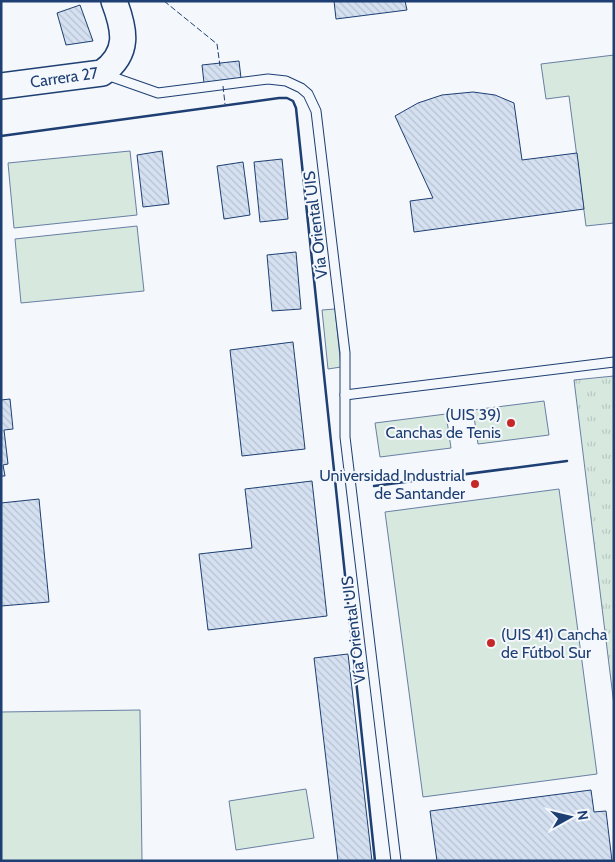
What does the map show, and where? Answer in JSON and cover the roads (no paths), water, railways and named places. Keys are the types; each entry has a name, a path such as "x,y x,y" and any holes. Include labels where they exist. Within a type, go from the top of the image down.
{"street":[{"name":"Carrera 27","path":"1,86 102,73 113,65 119,56 122,42 122,28 114,1"}],"lane":[{"name":"Vía Oriental UIS","path":"102,73 158,93 268,80 286,81 301,88 308,94 316,111 345,353 345,437 396,861"},
{"path":"345,395 614,362"}],"place":[{"name":"(UIS 39) Canchas de Tenis","path":"511,423"},
{"name":"Universidad Industrial de Santander","path":"475,484"},
{"name":"(UIS 41) Cancha de Fútbol Sur","path":"491,643"}]}
